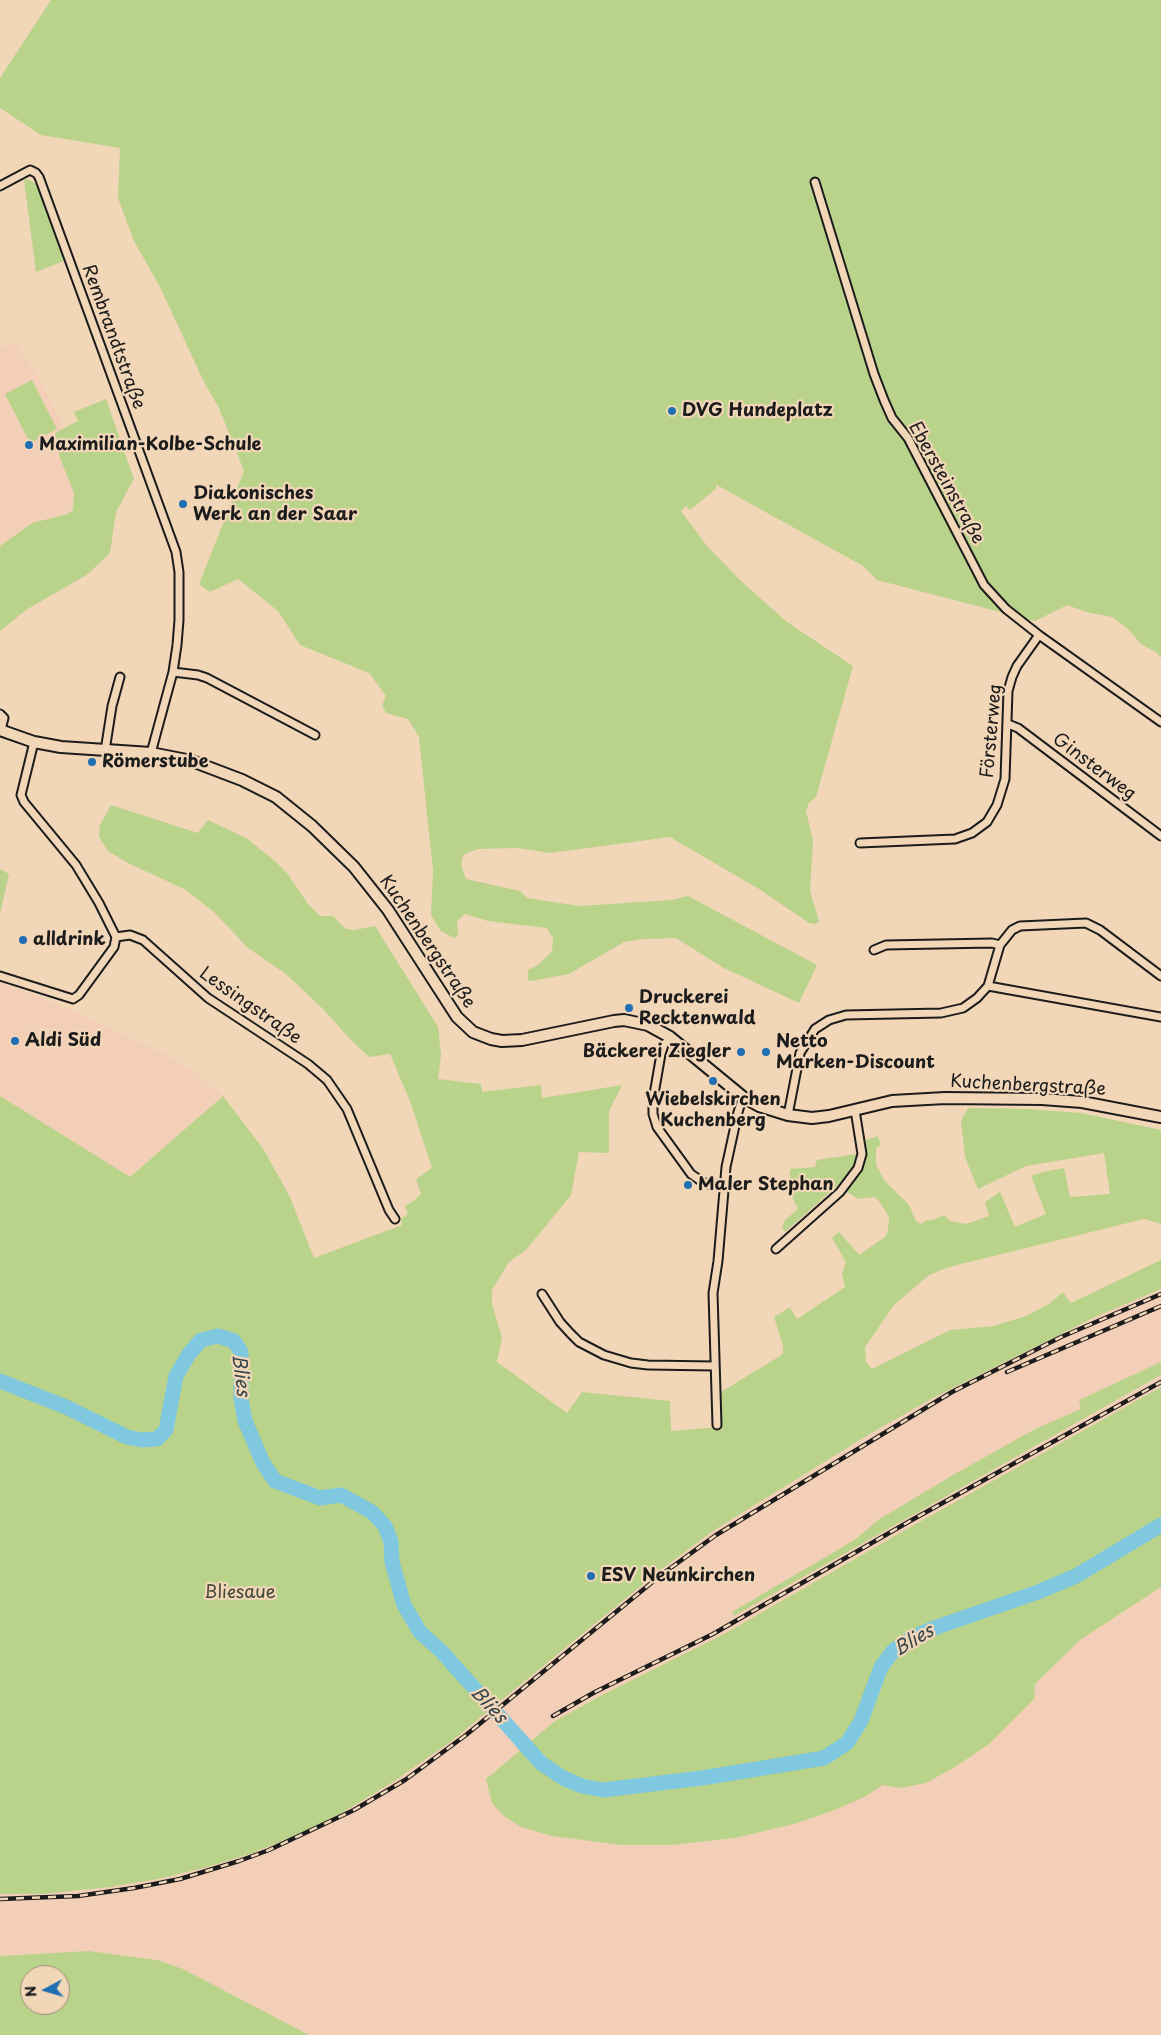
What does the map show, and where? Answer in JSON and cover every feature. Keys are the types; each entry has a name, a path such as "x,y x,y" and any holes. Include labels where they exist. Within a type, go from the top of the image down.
{"main road":[{"name":"Kuchenbergstraße","path":"0,730 34,742 78,749 151,753 192,761 242,780 276,797 336,848 369,884 388,910 456,1017 473,1032 491,1039 512,1041 624,1020 648,1025 670,1037 743,1097 759,1106 788,1115 812,1118 892,1101 923,1098 1042,1099 1101,1104 1161,1117"}],"street":[{"name":"Rembrandtstraße","path":"0,186 30,170 36,173 39,178 176,552 179,572 179,620 173,672 151,753"},
{"name":"Ebersteinstraße","path":"815,182 874,374 884,400 892,418 908,438 984,585 1006,609 1039,636 1161,722"},
{"name":"Försterweg","path":"860,843 955,839 980,828 993,814 1002,793 1005,779 1008,691 1020,661 1039,636"},
{"path":"173,672 207,678 315,735"},
{"path":"105,751 112,706 120,677"},
{"path":"0,714 4,718 0,730"},
{"name":"Ginsterweg","path":"1008,724 1018,728 1161,836"},
{"path":"0,976 73,1000 79,995 114,947 116,937 76,865 24,802 21,795 34,742"},
{"path":"788,1115 800,1053 815,1029 829,1020 846,1015 941,1013 955,1011 972,1003 988,986 1000,945 1012,930 1020,926 1086,923 1100,930 1161,976"},
{"name":"Lessingstraße","path":"116,937 130,935 144,940 208,998 308,1064 327,1080 347,1109 389,1210 395,1219"},
{"path":"874,950 886,945 1000,945"},
{"path":"988,986 1161,1017"},
{"path":"670,1037 664,1044 661,1054 653,1100 657,1127 691,1174 704,1182 724,1187"},
{"path":"717,1425 713,1293 718,1261 724,1187 736,1120 743,1097"},
{"path":"776,1249 840,1192 858,1168 862,1154 855,1110"},
{"path":"542,1294 560,1322 570,1333 580,1342 604,1355 631,1363 648,1365 714,1366"}],"shaded area":[{"name":"Maximilian-Kolbe-Schule","path":"14,342 37,376 65,428 55,433 60,458 74,493 74,507 68,514 32,523 0,546 0,348"},
{"path":"0,982 67,1008 169,1056 192,1070 223,1096 130,1177 0,1096"},
{"path":"1161,1289 1161,1362 1079,1400 1082,1409 1035,1429 878,1520 856,1539 732,1612 734,1616 1161,1375 1161,1387 724,1634 604,1694 555,1721 486,1779 521,1827 552,1836 621,1845 671,1845 735,1838 811,1819 864,1797 883,1785 900,1788 926,1783 955,1767 989,1744 1035,1684 1080,1640 1161,1587 1161,2035 309,2035 183,1969 157,1960 37,1953 0,1956 0,1894 43,1894 111,1887 158,1879 208,1867 250,1854 302,1833 345,1811 393,1782 453,1740 658,1572 713,1531 868,1435 933,1398 1095,1317"}],"green space":[{"path":"51,0 1161,0 1161,658 1157,653 1141,644 1128,629 1112,617 1086,612 1067,605 1035,621 877,580 863,566 715,484 717,488 690,510 686,506 681,511 707,546 742,582 787,622 853,666 816,797 809,803 806,811 813,840 810,891 819,921 815,924 809,923 759,889 670,837 550,853 517,848 477,849 463,855 461,865 466,879 520,891 527,898 579,906 672,900 688,896 817,965 799,1003 722,967 676,938 624,942 569,974 531,981 528,980 528,970 538,965 552,951 553,938 547,928 488,921 465,914 457,921 458,936 454,938 441,931 431,915 433,871 419,737 408,719 386,713 382,705 386,696 369,673 300,645 278,611 238,579 210,592 199,584 244,471 219,408 204,382 160,287 134,241 118,198 120,148 41,135 0,108 0,78"},
{"path":"28,179 36,184 64,261 36,272 24,180"},
{"path":"32,380 57,429 30,443 5,394"},
{"path":"106,399 134,479 116,512 110,553 88,574 26,610 0,631 0,546 32,523 68,514 73,510 74,493 60,458 55,433 78,421 74,412"},
{"name":"Bliesaue","path":"111,805 198,833 208,820 246,838 275,861 287,873 308,904 320,916 333,916 346,929 354,930 375,926 438,1027 441,1055 438,1079 481,1084 482,1092 541,1085 542,1098 622,1085 609,1111 609,1153 579,1152 571,1195 526,1250 509,1262 492,1290 492,1304 502,1338 497,1362 567,1413 582,1392 670,1401 671,1431 719,1427 718,1394 783,1354 783,1346 774,1317 790,1307 797,1319 845,1287 842,1273 846,1262 832,1238 839,1232 859,1255 885,1237 888,1230 889,1217 879,1201 874,1197 858,1199 847,1192 865,1164 865,1140 878,1136 881,1145 876,1148 876,1165 885,1181 909,1205 916,1221 921,1224 927,1220 933,1220 944,1215 950,1221 966,1224 989,1216 985,1202 1000,1192 1015,1227 1046,1214 1031,1176 1064,1168 1070,1197 1110,1194 1104,1153 1026,1166 978,1189 965,1157 961,1121 968,1108 1029,1109 1081,1113 1161,1130 1161,1224 1144,1219 949,1267 929,1275 894,1305 865,1347 866,1362 872,1369 950,1330 994,1326 1026,1316 1049,1304 1063,1292 1071,1303 1161,1260 1161,1289 1095,1317 933,1398 868,1435 713,1531 658,1572 453,1740 393,1782 345,1811 302,1833 250,1854 208,1867 158,1879 111,1887 43,1894 0,1894 0,1096 130,1177 223,1096 264,1150 290,1197 314,1258 402,1225 401,1219 408,1214 405,1206 421,1194 416,1179 432,1168 410,1101 390,1054 369,1057 286,974 248,948 215,913 186,890 128,863 108,851 99,837 100,825"},
{"path":"0,869 9,874 0,914"},
{"path":"856,1154 856,1162 849,1175 785,1232 782,1228 784,1221 798,1209 790,1193 790,1169 815,1167 817,1160"},
{"path":"1161,1362 1161,1375 734,1616 732,1612 856,1539 878,1520 953,1475 1035,1429 1081,1409 1079,1400"},
{"path":"1161,1387 1161,1587 1080,1640 1035,1684 1034,1699 989,1744 955,1767 926,1783 900,1788 883,1785 864,1797 835,1810 794,1824 735,1838 671,1845 621,1845 552,1836 521,1827 504,1816 492,1803 486,1779 555,1721 604,1694 724,1634"},
{"path":"88,1951 157,1960 183,1969 309,2035 0,2035 0,1956"}],"waterway":[{"name":"Blies","path":"0,1381 66,1407 127,1437 142,1440 157,1439 166,1430 176,1376 189,1354 201,1340 218,1336 234,1341 241,1352 241,1399 245,1421 263,1463 275,1481 320,1498 341,1495 372,1512 385,1526 391,1542 392,1562 404,1605 420,1632 442,1652 541,1763 563,1778 582,1786 603,1790 702,1778 824,1758 847,1743 861,1721 881,1667 893,1651 913,1637 1038,1592 1076,1576 1161,1525"}],"railway":[{"path":"0,1899 78,1896 180,1879 269,1850 354,1810 405,1780 466,1735 661,1575 716,1535 952,1392 1061,1337 1161,1294"},
{"path":"1007,1372 1161,1306"},
{"path":"553,1716 595,1692 713,1634 910,1521 1161,1382"}],"place":[{"name":"DVG Hundeplatz","path":"672,411"},
{"name":"Maximilian-Kolbe-Schule","path":"29,445"},
{"name":"Diakonisches Werk an der Saar","path":"183,504"},
{"name":"Römerstube","path":"92,762"},
{"name":"alldrink","path":"23,940"},
{"name":"Druckerei Recktenwald","path":"629,1008"},
{"name":"Aldi Süd","path":"15,1041"},
{"name":"Bäckerei Ziegler","path":"741,1052"},
{"name":"Netto Marken-Discount","path":"766,1052"},
{"name":"Wiebelskirchen Kuchenberg","path":"713,1081"},
{"name":"Maler Stephan","path":"688,1185"},
{"name":"ESV Neunkirchen","path":"591,1576"}]}
